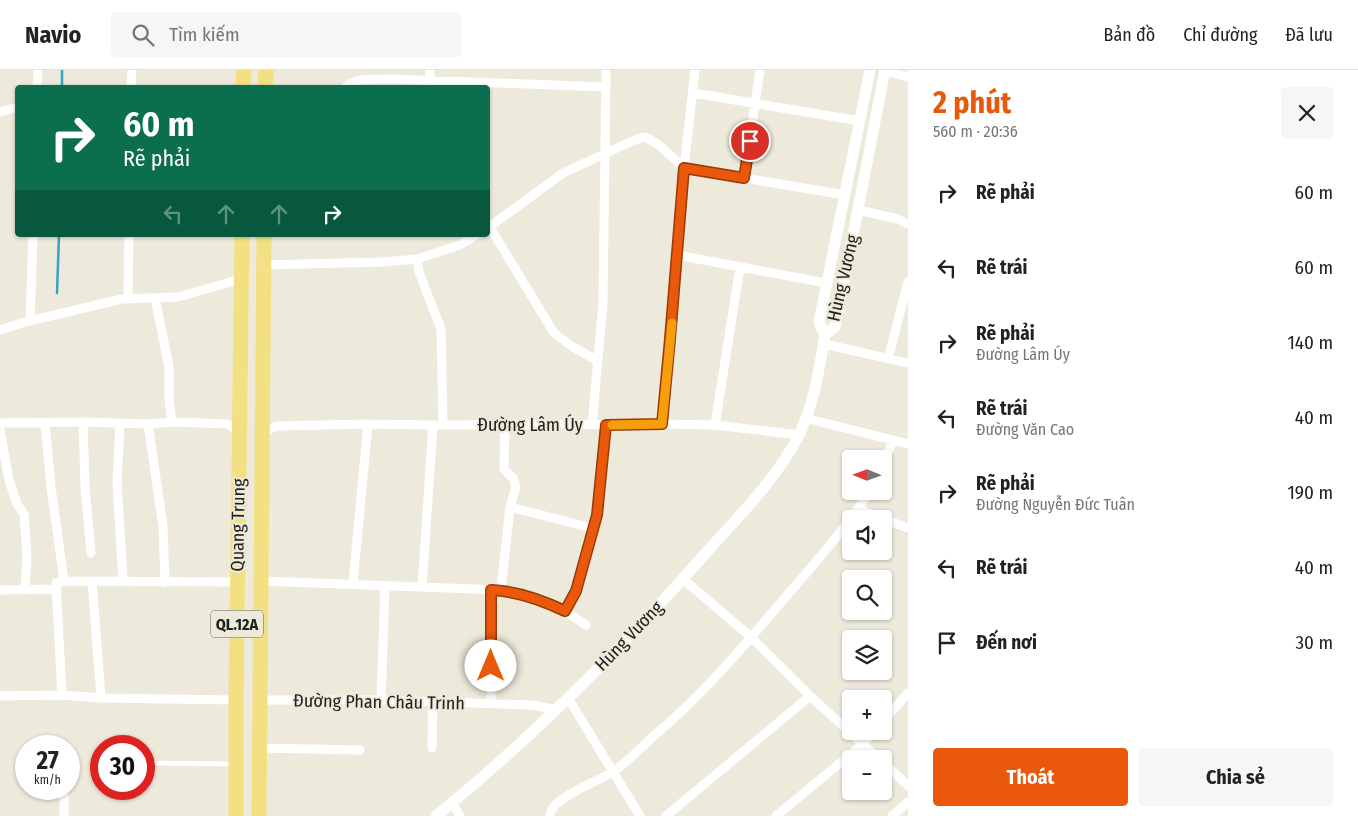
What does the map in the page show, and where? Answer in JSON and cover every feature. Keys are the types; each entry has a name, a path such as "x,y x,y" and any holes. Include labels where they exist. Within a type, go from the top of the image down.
{"highway":[{"path":"243,85 244,70"},
{"path":"266,70 266,85"},
{"name":"Quang Trung","path":"236,816 242,237"},
{"name":"Quang Trung","path":"259,816 264,237"},
{"path":"240,432 262,433"},
{"path":"236,700 260,700"}],"street":[{"path":"37,85 38,70"},
{"path":"131,85 132,70"},
{"path":"430,70 430,84"},
{"path":"592,425 603,303 606,70"},
{"path":"662,424 684,168 695,70"},
{"path":"744,178 760,70"},
{"name":"Hùng Vương","path":"825,339 819,322 870,70"},
{"path":"884,71 908,77"},
{"name":"Hùng Vương","path":"436,816 557,710 683,579 771,480 799,435 815,390 825,339 835,327 884,71"},
{"path":"348,85 358,81 392,79 430,84 489,85"},
{"path":"490,85 606,87"},
{"path":"693,93 860,121"},
{"path":"0,112 15,108"},
{"path":"490,225 563,173 636,139 648,138 659,145 684,168 861,198"},
{"path":"858,210 898,219 908,224"},
{"path":"490,229 554,333 572,348 598,361"},
{"path":"30,320 33,237"},
{"path":"128,299 129,237"},
{"path":"264,265 384,262 418,259 460,245 473,237"},
{"path":"677,255 826,283"},
{"path":"418,259 419,272 441,329 438,425 422,587"},
{"path":"715,425 740,267"},
{"path":"0,330 30,320 128,299 178,297 241,279"},
{"path":"888,359 908,282"},
{"path":"155,298 168,367 172,422"},
{"path":"825,339 888,359 908,363"},
{"path":"805,418 908,444"},
{"path":"0,423 83,422 148,424 172,422 228,424 240,432"},
{"path":"83,422 85,487 91,554"},
{"path":"44,423 64,581"},
{"path":"120,424 118,489 123,582"},
{"path":"148,424 163,526 165,583"},
{"path":"353,583 368,424"},
{"name":"Đường Lâm Úy","path":"262,433 276,426 368,424 662,424 715,425 799,435"},
{"path":"501,590 510,506 516,487 513,478 504,468 505,425"},
{"path":"565,611 576,591 597,515 606,425"},
{"path":"0,430 9,480 17,504 24,514 27,558 25,588"},
{"path":"889,450 893,440"},
{"path":"550,816 550,810 555,805 583,787 613,772 673,720 752,638 864,500"},
{"path":"510,506 592,528"},
{"path":"858,509 908,528"},
{"path":"683,579 752,638 810,696 869,750"},
{"path":"62,695 56,583 64,581 237,582"},
{"path":"92,581 101,698"},
{"path":"260,581 501,590 540,600 565,611 586,625"},
{"path":"381,700 385,586"},
{"path":"0,590 25,588 56,589"},
{"path":"491,590 491,704"},
{"path":"892,711 908,693"},
{"path":"0,696 62,695 101,698 236,700"},
{"path":"666,816 810,696"},
{"path":"568,698 640,816"},
{"name":"Đường Phan Châu Trinh","path":"260,700 381,700 533,705 557,710"},
{"path":"432,748 433,703"},
{"path":"776,816 866,740"},
{"path":"259,748 360,750"},
{"path":"892,771 908,786"},
{"path":"64,800 64,816"},
{"path":"892,816 908,802"},
{"path":"452,803 460,816"}],"lane":[{"path":"155,763 236,764"}],"waterway":[{"path":"62,70 62,85"},
{"path":"57,293 59,237"}],"slow traffic":[{"path":"612,425 662,424 672,323"}],"route":[{"path":"491,666 491,590 501,590 540,600 565,611 576,591 597,515 606,425 662,424 684,168 744,178 750,141"}]}
